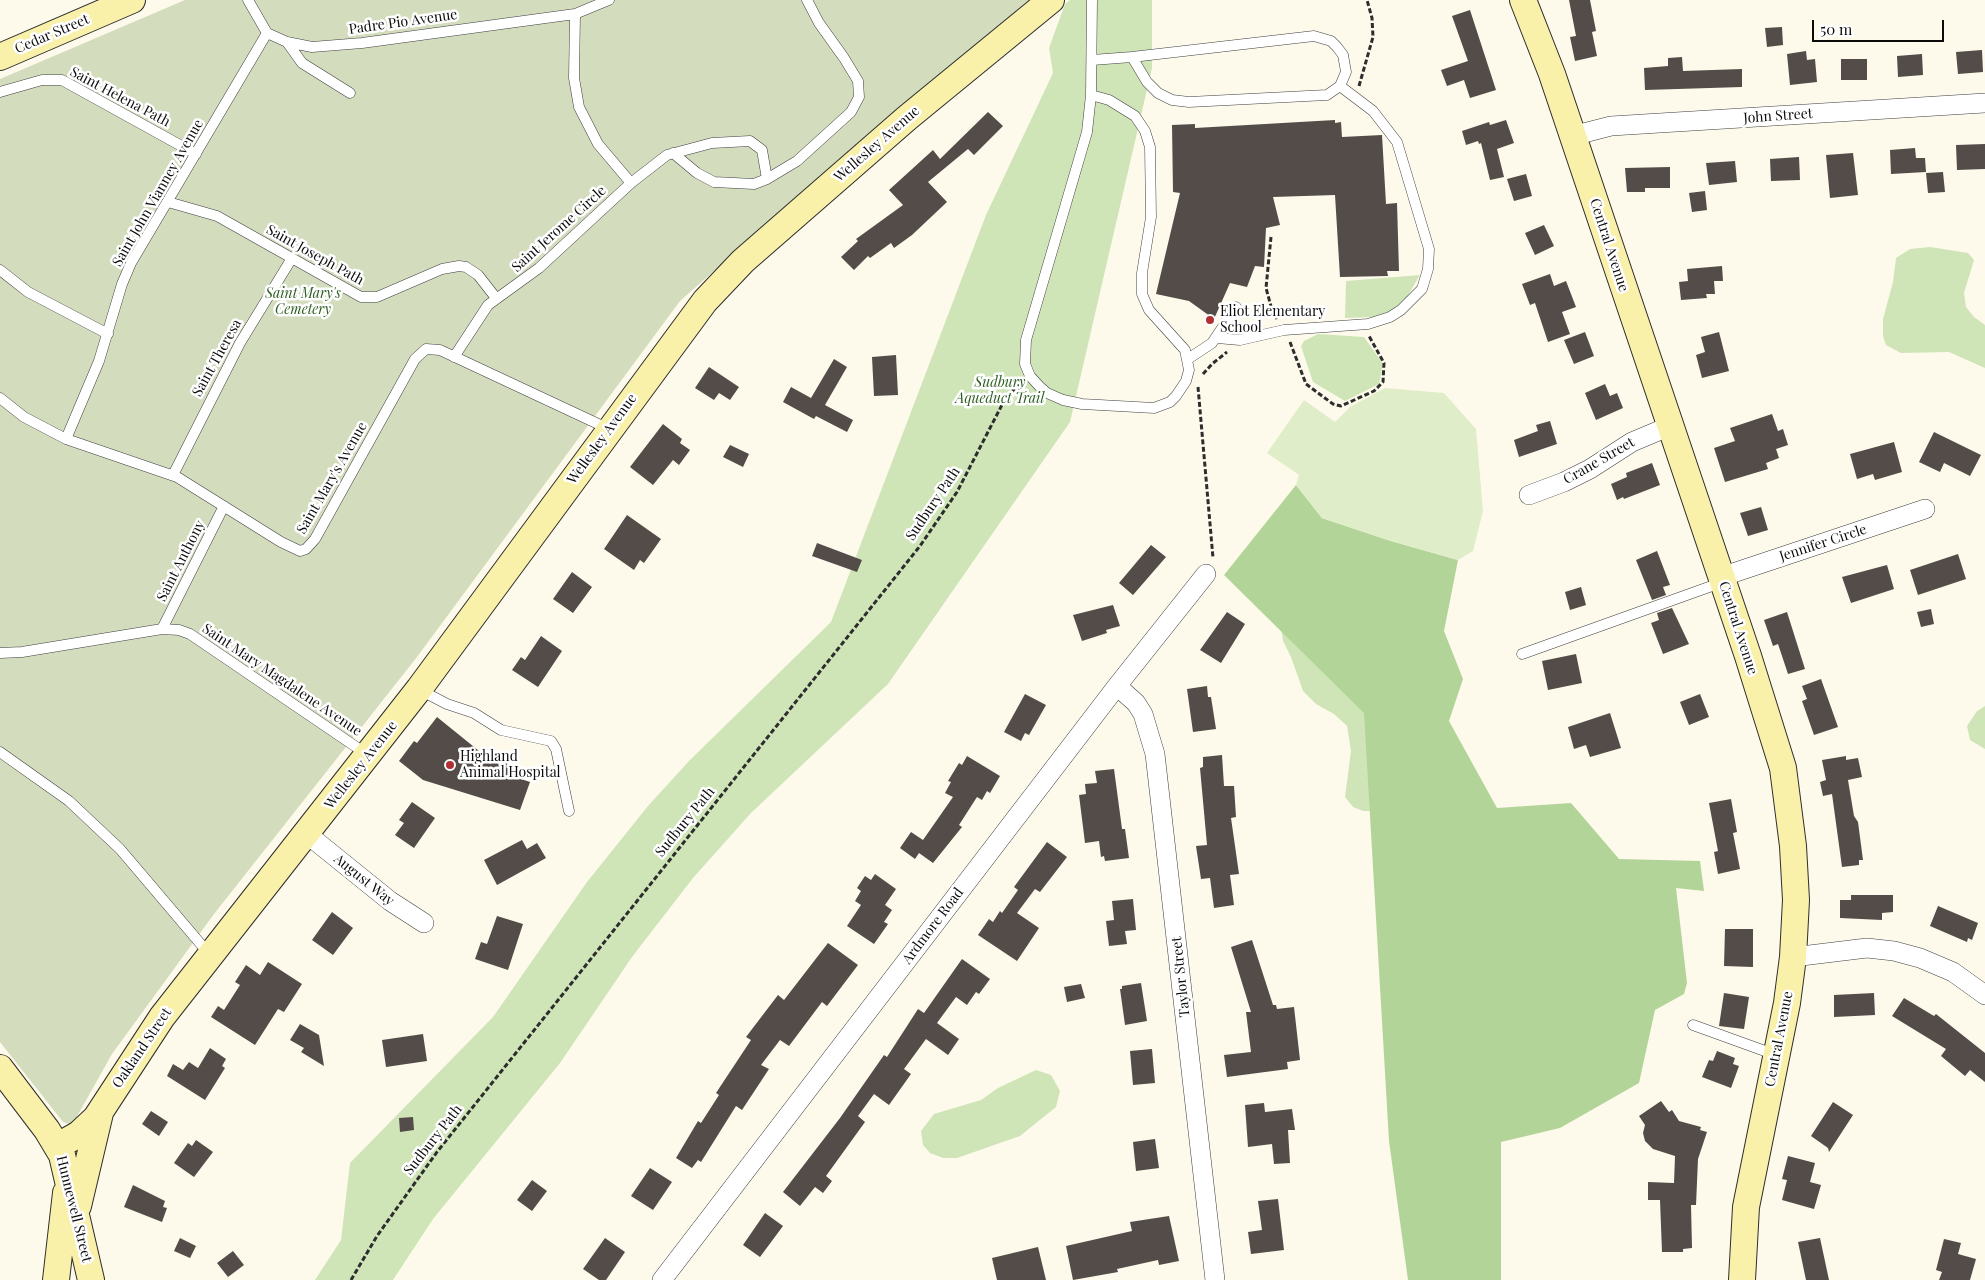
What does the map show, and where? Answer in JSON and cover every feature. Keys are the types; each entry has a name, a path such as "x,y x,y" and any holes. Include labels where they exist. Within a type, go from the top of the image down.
{"street":[{"name":"Cedar Street","path":"0,56 132,0"},
{"name":"Wellesley Avenue","path":"215,948 369,755 701,306 731,272 924,103 1052,0"},
{"name":"Central Avenue","path":"1523,0 1541,44 1722,580 1782,768 1794,846 1796,900 1793,957 1777,1055 1746,1207 1742,1280"},
{"name":"John Street","path":"1572,136 1611,126 1985,103"},
{"name":"Crane Street","path":"1529,495 1571,479 1632,442 1670,426"},
{"name":"Jennifer Circle","path":"1722,580 1925,509"},
{"name":"Ardmore Road","path":"662,1280 1117,686 1206,574"},
{"name":"Taylor Street","path":"1117,686 1136,703 1143,714 1156,754 1215,1280"},
{"name":"August Way","path":"307,834 390,901 424,923"},
{"name":"Oakland Street","path":"58,1146 84,1131 100,1113 138,1051 215,948"},
{"path":"1793,957 1867,948 1894,950 1920,958 1953,972 1983,989"},
{"name":"Hunnewell Street","path":"0,1068 58,1146 68,1175 91,1280"},
{"path":"76,1211 100,1113"},
{"path":"56,1280 68,1175"}],"lane":[{"path":"248,0 267,34"},
{"name":"Padre Pio Avenue","path":"267,34 286,42 312,47 362,43 575,14 609,0"},
{"path":"673,153 697,173 714,182 754,184 789,167 844,119 856,105 860,89 855,74 825,33 807,0"},
{"path":"1091,95 1109,100 1129,111 1140,123 1148,139 1151,217 1142,273 1142,294 1149,310 1180,342 1188,359 1189,370 1182,390 1170,402 1154,408 1082,404 1063,400 1047,393 1026,370 1024,356 1026,340 1087,132 1091,95 1092,0"},
{"path":"575,14 574,78 579,107 598,144 631,183"},
{"name":"Saint John Vianney Avenue","path":"66,439 89,388 108,334 122,284 131,263 267,34"},
{"path":"1092,60 1314,36 1331,41 1343,55 1346,72 1340,86 1327,95 1318,97 1180,102 1164,97 1152,88 1132,57"},
{"path":"286,42 302,64 350,93"},
{"name":"Saint Helena Path","path":"0,92 42,80 62,80 196,154"},
{"path":"1217,338 1240,340 1284,330 1361,325 1390,317 1412,301 1426,280 1429,254 1427,239 1397,142 1373,111 1340,86"},
{"name":"Saint Jerome Circle","path":"454,357 482,310 539,268 631,183 662,158 673,153 712,143 750,141 762,150 767,179"},
{"name":"Saint Joseph Path","path":"168,202 203,210 217,216 355,295 366,298 377,297 442,269 459,266 466,267 478,275 496,298"},
{"name":"Saint Theresa","path":"173,475 240,343 292,258"},
{"path":"0,270 28,292 108,334"},
{"path":"1188,359 1206,349 1217,338 1236,307"},
{"name":"Saint Mary's Avenue","path":"0,398 24,417 66,439 173,475 292,548 300,551 306,549 315,539 418,355 431,348 610,429"},
{"name":"Saint Anthony","path":"162,629 224,506"},
{"path":"1522,654 1722,580"},
{"name":"Saint Mary Magdalene Avenue","path":"0,653 22,652 162,629 179,630 190,634 369,755"},
{"path":"419,689 447,704 474,713 501,730 547,739 553,743 569,811"},
{"path":"0,752 69,801 120,849 215,948"},
{"path":"1694,1025 1777,1055"}],"path":[{"path":"1354,95 1362,82 1373,37 1372,18 1367,0"},
{"path":"1271,237 1266,288 1272,310 1284,330 1306,384 1333,404 1341,406 1374,391 1382,384 1384,379 1384,363 1361,325"},
{"path":"1206,574 1212,562 1213,545 1198,388 1204,371 1240,340"},
{"name":"Sudbury Path","path":"350,1280 382,1228 437,1152 920,546 957,492 1005,399 1019,384 1030,376"}],"green space":[{"name":"Saint Mary's Cemetery","path":"185,0 1029,0 883,122 680,301 417,657 214,914 112,1054 75,1120 69,1124 63,1122 0,1042 0,79"},
{"name":"Sudbury Aqueduct Trail","path":"1070,0 1152,0 1152,68 1070,422 888,684 751,813 693,878 632,957 560,1063 433,1219 393,1280 315,1280 341,1240 350,1163 493,1017 587,882 648,806 689,761 831,622 986,215 1053,73 1049,48 1065,4"},
{"path":"1930,247 1968,253 1974,260 1964,293 1966,307 1974,317 1985,325 1985,368 1949,352 1901,353 1886,345 1883,336 1883,319 1893,282 1896,258 1910,249"},
{"path":"1420,275 1407,297 1390,312 1375,317 1345,318 1346,281"},
{"path":"1318,334 1364,337 1383,364 1379,384 1345,401 1313,382 1301,346 1304,341"},
{"path":"1385,388 1444,393 1476,429 1483,511 1473,551 1458,560 1391,541 1322,518 1296,485 1299,475 1267,453 1304,400 1335,422 1350,407"},
{"path":"1296,485 1322,518 1391,541 1458,560 1444,631 1463,679 1449,721 1497,808 1571,803 1619,859 1700,861 1704,891 1676,888 1687,983 1684,994 1655,1010 1639,1083 1560,1128 1501,1142 1501,1280 1408,1280 1389,1141 1364,713 1224,575"},
{"path":"1281,628 1358,670 1379,811 1363,811 1353,807 1345,797 1351,751 1347,726 1334,714 1316,704 1303,691 1283,641"},
{"path":"1985,706 1985,749 1970,740 1967,726 1977,711"},
{"path":"1036,1070 1051,1075 1060,1091 1056,1107 1020,1136 957,1158 943,1158 930,1153 923,1145 921,1131 934,1114 981,1100 998,1088"}],"building":[{"path":"1569,0 1590,0 1596,31 1592,32 1597,56 1575,61 1570,37 1576,36"},
{"path":"1470,10 1496,90 1470,98 1464,80 1447,86 1441,70 1468,61 1452,16"},
{"path":"1782,27 1783,45 1767,47 1765,28"},
{"path":"1982,50 1983,72 1958,74 1956,52"},
{"path":"1806,51 1807,60 1815,59 1817,82 1790,85 1787,54"},
{"path":"1922,54 1923,75 1898,77 1897,56"},
{"path":"1682,57 1683,71 1742,69 1742,87 1645,90 1644,68 1668,66 1668,58"},
{"path":"1841,59 1867,59 1867,80 1841,80"},
{"path":"988,112 1003,126 974,155 968,149 928,182 947,202 912,235 894,248 891,243 870,258 868,256 854,270 841,257 858,241 856,239 903,205 889,190 933,150 940,159"},
{"path":"1335,120 1335,123 1341,122 1342,137 1382,135 1386,204 1397,203 1399,271 1387,271 1388,276 1340,277 1335,195 1273,197 1280,225 1266,228 1264,267 1255,266 1247,287 1230,283 1214,319 1189,301 1156,294 1180,193 1173,192 1172,125 1195,124 1195,128"},
{"path":"1506,120 1514,143 1497,149 1504,177 1490,180 1481,143 1479,144 1478,141 1466,145 1462,131 1489,122 1490,125"},
{"path":"1985,144 1985,169 1957,170 1956,145"},
{"path":"1915,148 1916,158 1925,158 1926,172 1891,174 1890,150"},
{"path":"1853,153 1858,195 1830,198 1826,155"},
{"path":"1799,157 1800,180 1771,181 1770,159"},
{"path":"1735,161 1737,182 1709,185 1706,163"},
{"path":"1670,167 1670,188 1645,188 1645,192 1627,192 1625,168"},
{"path":"1943,172 1945,192 1928,193 1926,173"},
{"path":"1526,174 1532,196 1514,201 1507,179"},
{"path":"1705,191 1707,210 1692,212 1689,193"},
{"path":"1544,225 1554,246 1535,255 1525,233"},
{"path":"1722,266 1723,281 1714,281 1715,294 1706,294 1707,298 1681,300 1679,282 1688,281 1687,269"},
{"path":"1550,274 1554,286 1566,281 1576,307 1562,312 1570,334 1548,342 1535,303 1530,305 1522,284"},
{"path":"1585,332 1594,356 1574,364 1564,340"},
{"path":"1719,332 1729,371 1702,378 1696,355 1705,352 1701,337"},
{"path":"896,355 898,395 874,396 872,357"},
{"path":"834,359 847,367 825,405 853,420 847,432 816,416 814,419 783,402 791,387 811,398"},
{"path":"709,367 739,387 730,400 719,393 714,400 695,388"},
{"path":"1605,384 1610,396 1617,393 1623,408 1596,420 1585,393"},
{"path":"1772,414 1778,431 1783,429 1788,445 1776,449 1779,458 1766,463 1768,469 1725,482 1714,448 1735,441 1730,428"},
{"path":"1550,421 1557,444 1519,457 1514,440 1538,431 1536,425"},
{"path":"663,424 682,439 680,443 690,450 679,465 673,460 653,485 630,467"},
{"path":"1934,432 1981,455 1970,476 1944,463 1940,472 1919,462"},
{"path":"1894,442 1902,472 1875,480 1873,474 1857,479 1850,454"},
{"path":"730,445 749,454 743,467 723,457"},
{"path":"1652,463 1660,485 1617,500 1611,484 1627,477 1626,473"},
{"path":"1761,507 1768,530 1748,536 1740,513"},
{"path":"627,515 661,539 644,563 640,560 634,570 604,549"},
{"path":"817,543 862,560 857,572 812,556"},
{"path":"1151,545 1166,557 1133,595 1119,583"},
{"path":"1657,551 1670,585 1663,587 1666,595 1652,600 1636,560"},
{"path":"1958,554 1966,579 1918,595 1910,570"},
{"path":"1887,565 1894,589 1851,603 1842,577"},
{"path":"572,572 592,587 573,613 553,599"},
{"path":"1581,587 1586,605 1570,610 1565,592"},
{"path":"1113,605 1120,626 1106,630 1107,633 1082,641 1073,615"},
{"path":"1672,608 1689,644 1663,654 1651,623 1659,620 1657,613"},
{"path":"1931,609 1934,624 1921,627 1917,612"},
{"path":"1227,612 1245,624 1221,663 1200,650"},
{"path":"1787,612 1805,669 1788,674 1778,644 1773,646 1764,620"},
{"path":"541,636 562,651 538,687 512,670 521,657 525,660"},
{"path":"1576,654 1582,683 1548,690 1542,661"},
{"path":"1821,679 1838,727 1814,735 1802,701 1807,699 1802,686"},
{"path":"1207,686 1208,697 1211,697 1216,729 1193,732 1187,689"},
{"path":"1025,694 1046,705 1029,735 1025,733 1021,741 1004,732"},
{"path":"1700,694 1709,717 1689,725 1680,702"},
{"path":"1610,713 1621,748 1590,757 1586,745 1574,749 1568,727"},
{"name":"Highland Animal Hospital","path":"437,717 484,755 500,765 503,762 518,767 515,777 530,782 520,810 423,780 399,761 414,741 417,743"},
{"path":"1222,755 1224,786 1234,786 1236,817 1231,818 1239,874 1230,875 1234,905 1214,908 1210,878 1201,879 1196,846 1207,845 1200,768 1203,767 1203,757"},
{"path":"967,756 1000,776 990,793 987,791 982,800 977,797 959,825 962,827 933,863 919,853 915,859 900,848 911,832 923,840 953,797 945,793 951,782 948,781 959,763 962,765"},
{"path":"1846,756 1846,760 1858,758 1862,777 1848,780 1854,816 1858,822 1863,860 1859,860 1859,865 1842,867 1832,794 1823,796 1820,782 1826,780 1822,760"},
{"path":"1114,769 1122,829 1125,829 1129,858 1105,861 1104,856 1101,857 1099,841 1085,843 1079,795 1086,794 1085,784 1097,783 1095,771"},
{"path":"1731,799 1737,832 1733,833 1740,869 1718,874 1714,852 1718,851 1709,803"},
{"path":"412,802 435,818 414,848 395,835 404,823 399,820"},
{"path":"522,840 527,849 537,843 546,858 497,885 484,860"},
{"path":"1047,842 1067,857 1040,892 1035,889 1017,913 1039,928 1017,961 978,935 989,919 993,922 1000,911 1002,913 1018,890 1014,887"},
{"path":"875,874 896,889 885,905 892,910 884,922 888,924 874,944 847,926 861,905 855,901 861,891 857,888 865,876 871,880"},
{"path":"1851,895 1893,895 1893,912 1882,913 1882,920 1840,918 1840,900 1851,900"},
{"path":"1133,899 1136,930 1125,931 1127,944 1109,946 1106,921 1114,920 1112,901"},
{"path":"1938,906 1978,923 1972,940 1968,938 1967,942 1930,926"},
{"path":"332,912 353,928 333,955 312,940"},
{"path":"497,916 523,924 508,970 475,959 481,942 487,944"},
{"path":"1725,929 1753,929 1753,967 1724,966"},
{"path":"1252,940 1273,1005 1276,1005 1277,1009 1294,1007 1300,1060 1287,1062 1288,1069 1227,1077 1224,1055 1251,1052 1246,1012 1251,1012 1231,947"},
{"path":"828,943 858,965 827,1006 822,1002 789,1046 780,1040 761,1065 769,1069 742,1110 736,1106 701,1162 698,1160 692,1168 676,1158 698,1121 701,1123 719,1095 716,1093 751,1040 746,1037 778,995 784,1000"},
{"path":"962,959 990,979 979,994 976,992 967,1005 956,997 937,1023 959,1039 948,1055 926,1039 904,1069 911,1074 889,1105 874,1094 858,1116 865,1122 826,1176 832,1181 823,1193 815,1187 800,1206 783,1192 840,1118 884,1055 887,1057 918,1009 924,1013"},
{"path":"268,962 302,984 284,1012 278,1009 255,1045 211,1017 218,1006 224,1010 240,985 235,982 246,965 260,975"},
{"path":"1141,983 1147,1021 1125,1025 1120,989 1122,989 1122,986"},
{"path":"1081,984 1085,998 1067,1002 1064,987"},
{"path":"1724,993 1749,997 1744,1029 1719,1026"},
{"path":"1874,993 1875,1015 1834,1017 1834,995"},
{"path":"1904,998 1934,1016 1936,1014 1985,1053 1985,1082 1970,1070 1965,1076 1941,1056 1946,1049 1892,1016"},
{"path":"300,1024 319,1035 324,1066 301,1052 304,1048 290,1040"},
{"path":"423,1034 427,1061 386,1067 382,1040"},
{"path":"210,1048 226,1059 222,1066 225,1068 205,1100 167,1076 173,1064 183,1070 189,1062 198,1068"},
{"path":"1152,1049 1155,1083 1133,1085 1130,1051"},
{"path":"1717,1051 1735,1058 1733,1064 1739,1066 1731,1088 1702,1077 1709,1060 1713,1061"},
{"path":"1661,1101 1669,1112 1672,1110 1679,1121 1701,1127 1700,1130 1707,1132 1698,1159 1696,1205 1691,1205 1692,1248 1683,1249 1683,1252 1662,1252 1660,1200 1648,1200 1648,1182 1674,1183 1675,1156 1653,1149 1645,1141 1643,1133 1645,1125 1639,1116"},
{"path":"1833,1102 1853,1115 1829,1152 1828,1148 1811,1136"},
{"path":"1264,1103 1265,1112 1292,1109 1295,1130 1288,1130 1290,1163 1274,1164 1272,1144 1248,1147 1245,1105"},
{"path":"151,1111 168,1122 159,1136 142,1124"},
{"path":"413,1117 414,1130 400,1132 399,1118"},
{"path":"1155,1139 1159,1168 1136,1171 1133,1142"},
{"path":"196,1140 213,1152 194,1177 174,1163 188,1143 192,1146"},
{"path":"1788,1156 1815,1163 1810,1182 1821,1185 1814,1209 1782,1200 1787,1180 1782,1179"},
{"path":"650,1168 672,1182 653,1210 631,1196"},
{"path":"532,1180 547,1191 532,1211 517,1200"},
{"path":"133,1185 165,1201 163,1207 167,1208 162,1222 124,1207"},
{"path":"1278,1199 1284,1250 1251,1254 1248,1232 1262,1230 1258,1201"},
{"path":"765,1213 783,1226 760,1257 743,1245"},
{"path":"1169,1216 1179,1261 1159,1265 1158,1260 1117,1269 1118,1272 1073,1280 1066,1246 1132,1231 1130,1222"},
{"path":"180,1238 196,1246 190,1258 174,1251"},
{"path":"605,1238 625,1252 606,1280 599,1280 583,1269"},
{"path":"1820,1238 1829,1280 1806,1280 1798,1242"},
{"path":"1944,1239 1961,1243 1958,1254 1976,1259 1970,1280 1939,1280 1942,1272 1936,1270"},
{"path":"1038,1247 1046,1280 997,1280 992,1258"},
{"path":"233,1251 244,1265 228,1277 217,1263"}],"place":[{"name":"Eliot Elementary School","path":"1210,320"},
{"name":"Highland Animal Hospital","path":"450,765"}]}
